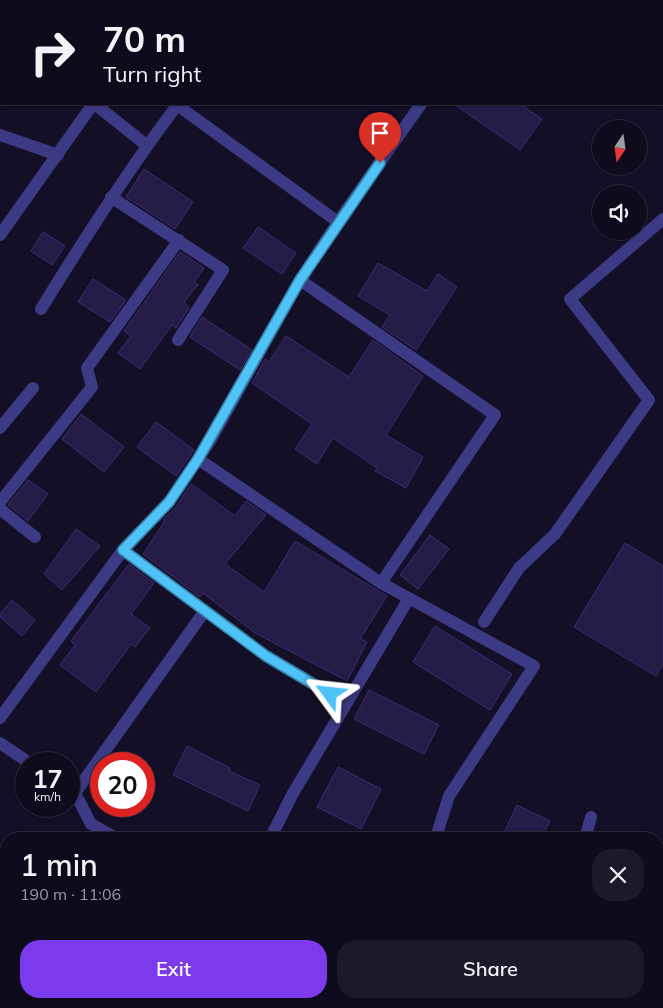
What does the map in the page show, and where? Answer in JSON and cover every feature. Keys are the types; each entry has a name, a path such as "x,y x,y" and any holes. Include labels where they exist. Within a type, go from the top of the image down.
{"street":[{"path":"0,235 93,105"},
{"path":"95,105 146,145"},
{"path":"40,309 111,197 146,145 176,105"},
{"path":"178,105 338,222"},
{"path":"0,718 123,550 169,502 198,459 300,280 338,222 420,105"},
{"path":"0,135 58,155"},
{"path":"111,197 223,270 178,340"},
{"path":"484,622 519,568 555,534 649,400 570,299 661,223"},
{"path":"0,502 92,387 87,368 178,240"},
{"path":"300,280 495,415 381,583"},
{"path":"0,428 33,388"},
{"path":"198,459 408,600 534,666 449,796 438,832"},
{"path":"0,509 35,537"},
{"path":"123,550 204,612 266,656 346,703"},
{"path":"274,832 292,795 408,600"},
{"path":"80,780 204,612"},
{"path":"0,743 15,753"},
{"path":"80,805 91,824 105,832"},
{"path":"587,832 591,817"}],"building":[{"path":"455,105 521,105 542,119 520,150"},
{"path":"144,169 193,202 175,229 126,197"},
{"path":"258,227 296,253 282,274 243,248"},
{"path":"43,232 65,246 52,265 31,251"},
{"path":"180,252 204,268 194,282 198,285 184,302 189,308 176,328 172,325 140,369 118,353 131,336 124,331"},
{"path":"378,263 427,291 438,274 457,287 416,350 382,327 390,315 358,296"},
{"path":"93,279 126,300 110,322 78,302"},
{"path":"202,317 252,350 240,370 190,337"},
{"path":"286,336 349,377 373,340 423,376 386,435 423,457 406,488 375,471 377,468 333,438 317,464 295,449 312,424 252,383 265,359 269,362"},
{"path":"81,414 124,447 104,472 62,439"},
{"path":"156,422 194,450 176,476 137,447"},
{"path":"28,480 48,494 28,521 8,505"},
{"path":"191,484 235,516 246,501 266,515 225,564 264,592 295,541 387,596 360,639 367,642 347,681 255,633 203,593 200,597 143,554 165,521 163,520 176,507"},
{"path":"76,529 100,546 62,590 44,574"},
{"path":"430,535 449,549 418,589 400,575"},
{"path":"625,543 663,566 663,664 656,676 574,627"},
{"path":"129,564 154,583 131,614 150,628 135,647 131,644 96,692 60,665 75,645 71,641"},
{"path":"12,600 35,620 22,636 0,617 0,614"},
{"path":"435,626 512,674 490,710 413,662"},
{"path":"369,690 439,725 424,754 354,719"},
{"path":"187,746 230,768 229,771 260,785 248,811 173,775"},
{"path":"338,767 381,789 361,829 317,807"},
{"path":"517,805 550,821 544,832 504,832"}],"route":[{"path":"330,694 266,656 204,612 123,550 169,502 210,441 300,280 380,163"}]}
